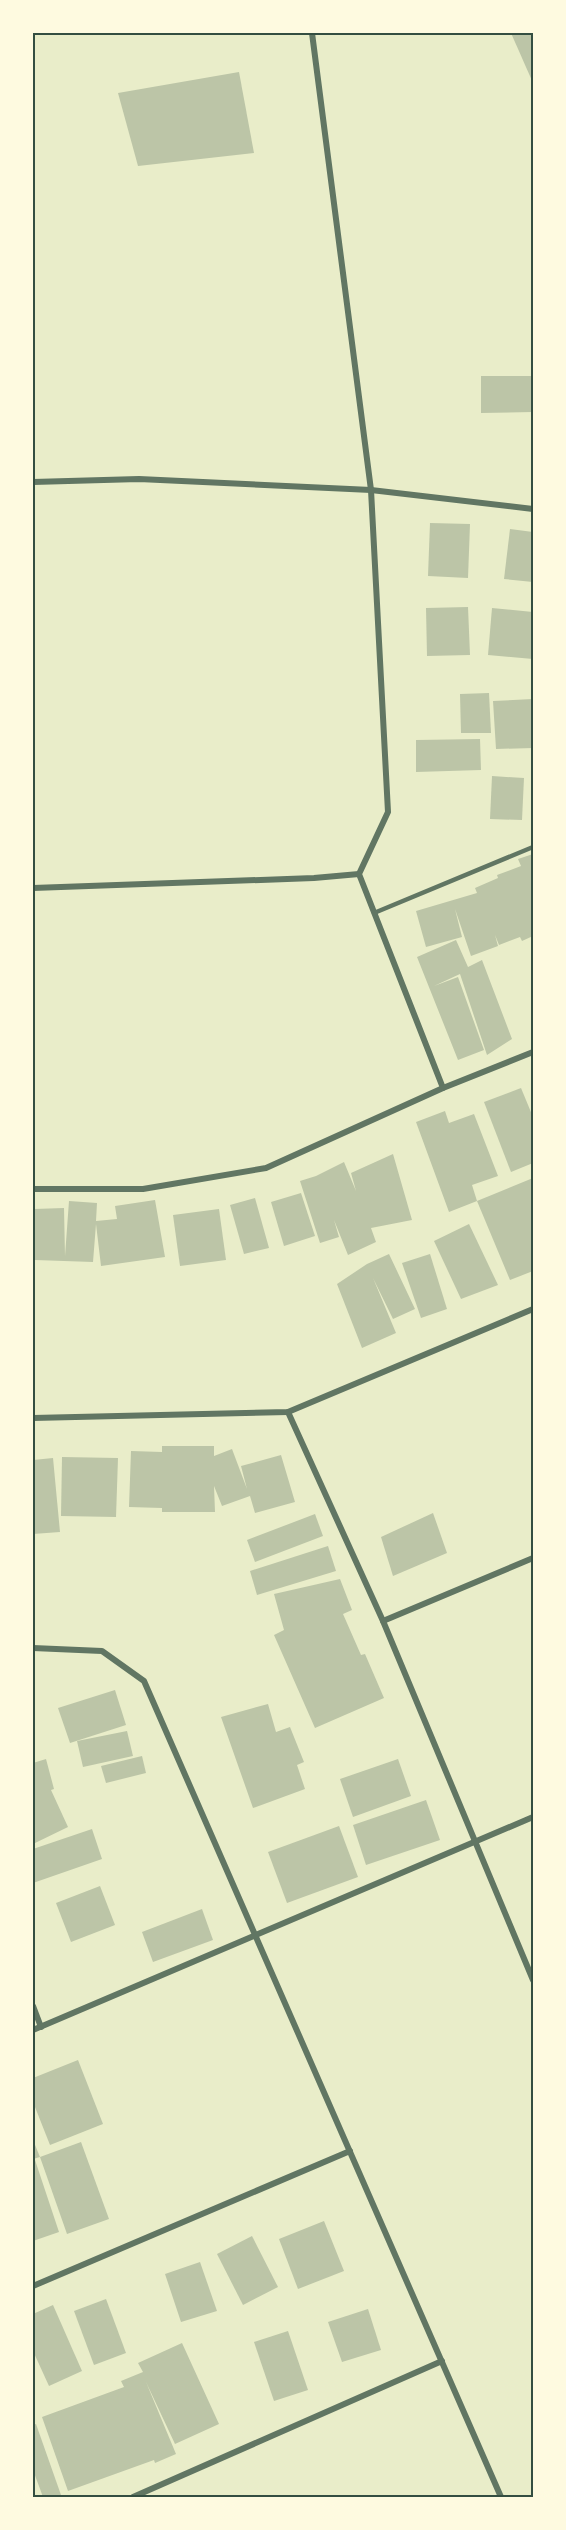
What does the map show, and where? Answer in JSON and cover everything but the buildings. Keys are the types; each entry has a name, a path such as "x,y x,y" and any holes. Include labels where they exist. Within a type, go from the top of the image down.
{"street":[{"path":"312,33 371,490 388,812 358,874 443,1088"},
{"path":"33,482 139,479 371,490 533,509"},
{"path":"33,888 314,878 358,874"},
{"path":"33,1189 142,1189 266,1168 443,1088 533,1052"},
{"path":"33,1418 288,1412 533,1309"},
{"path":"288,1412 383,1621 533,1980"},
{"path":"383,1621 533,1558"},
{"path":"33,1648 102,1651 144,1681 501,2497"},
{"path":"33,2030 533,1817"},
{"path":"33,2006 41,2027"},
{"path":"33,2286 350,2151"},
{"path":"133,2497 442,2361"}],"lane":[{"path":"374,913 533,847"}]}
